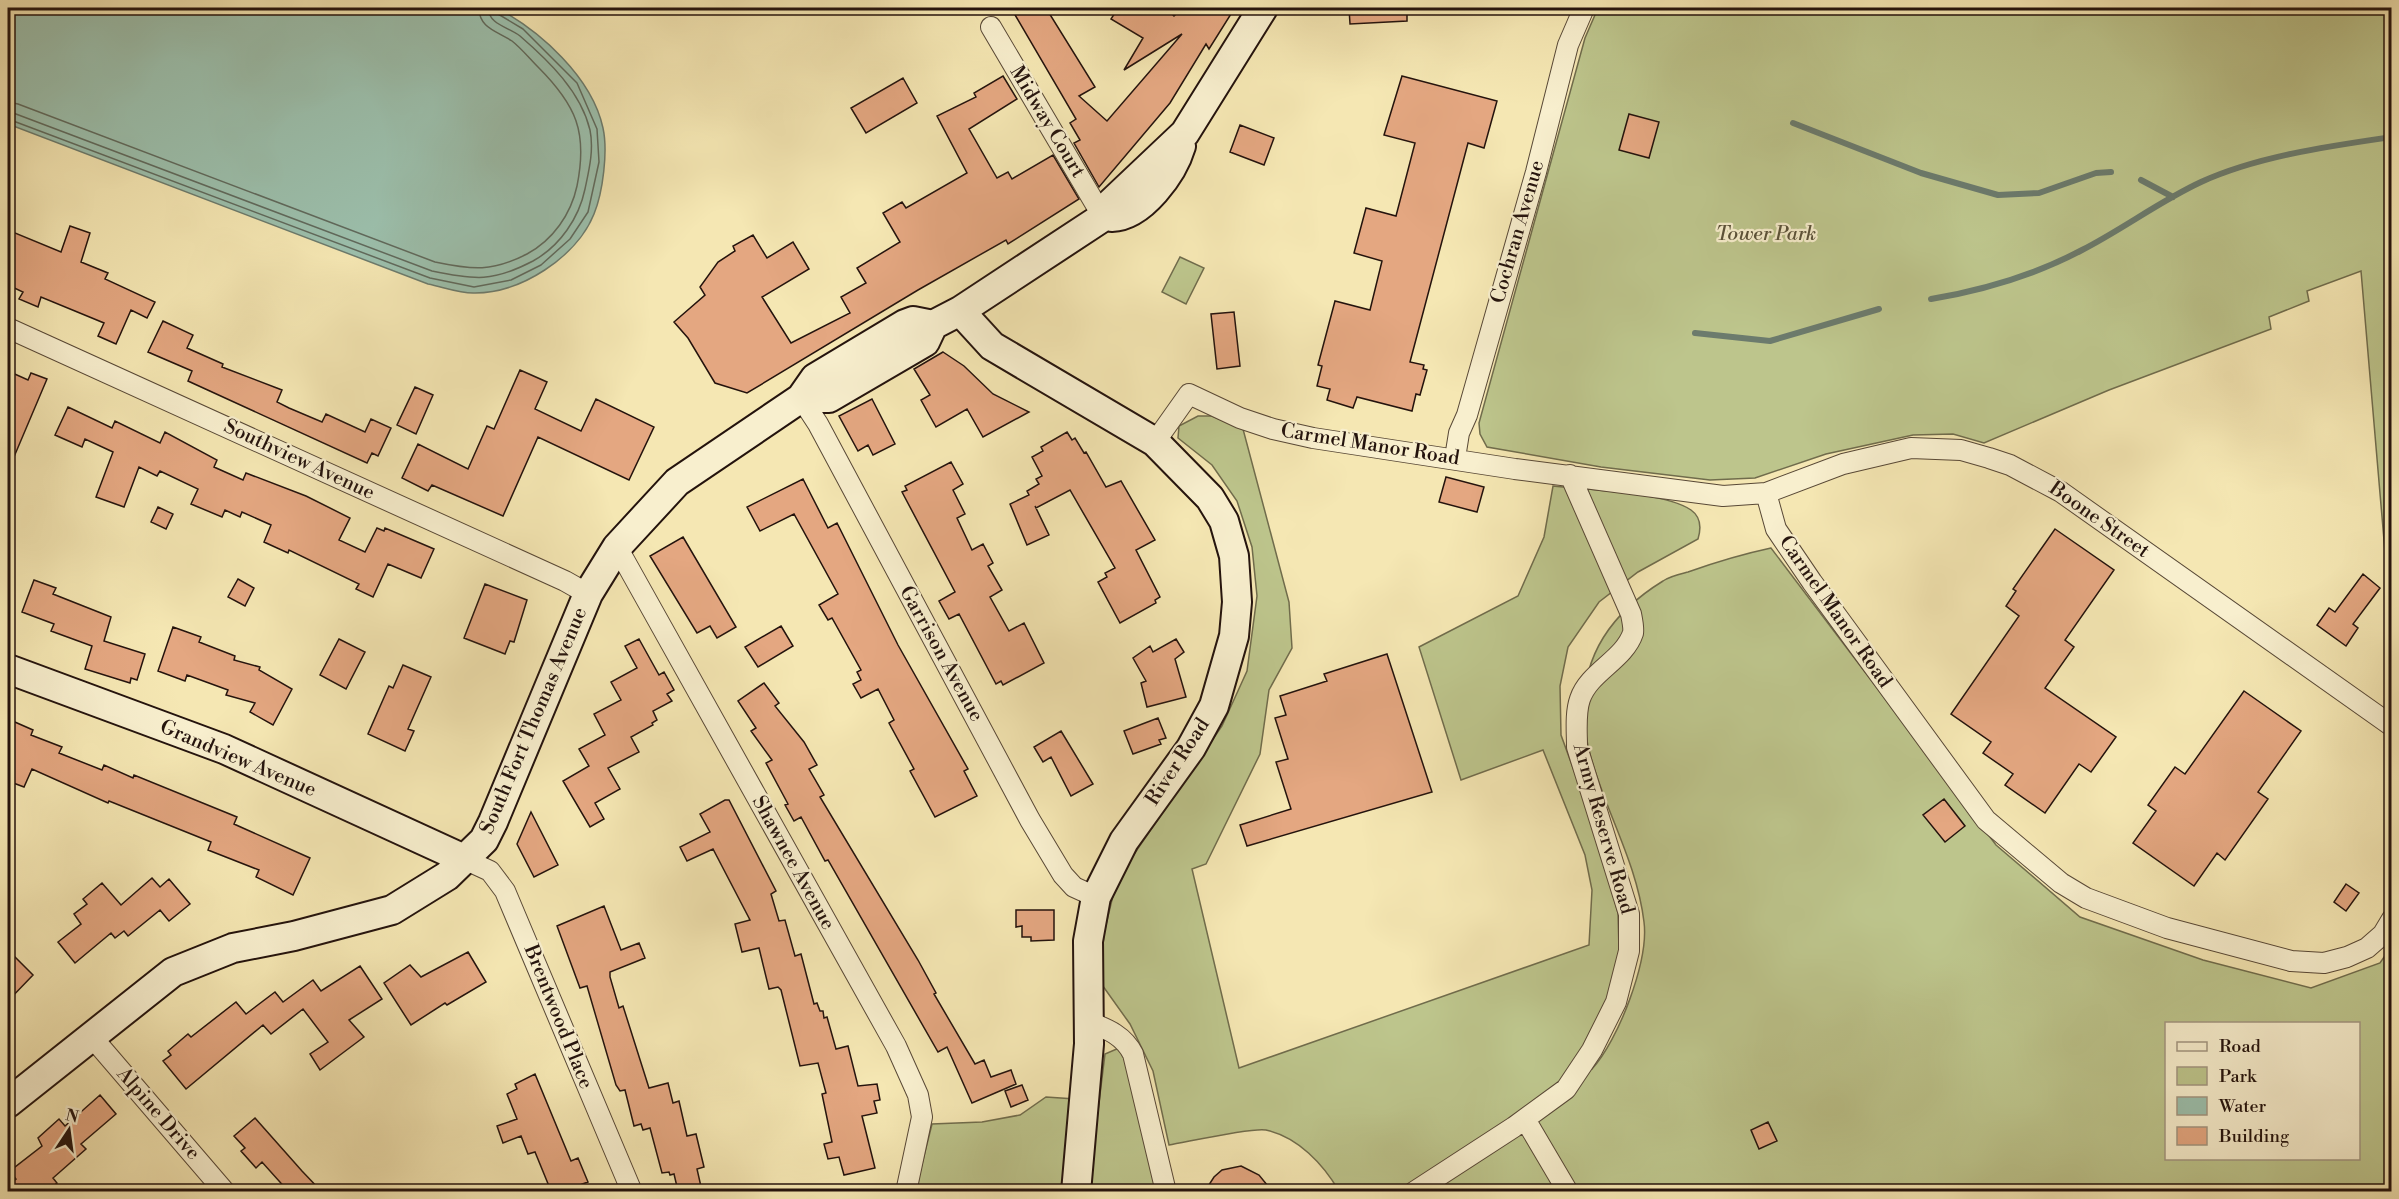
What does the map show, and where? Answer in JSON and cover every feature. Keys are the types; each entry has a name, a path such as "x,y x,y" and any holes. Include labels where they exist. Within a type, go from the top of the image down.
{"main road":[{"path":"801,398 829,398 925,342 933,325 960,311 1103,217 1111,203 1185,133 1263,8"},
{"name":"River Road","path":"960,311 992,346 1155,442 1210,498 1224,521 1234,556 1237,602 1234,636 1214,706 1191,748 1124,841 1096,897 1088,941 1087,1083 1076,1191"},
{"name":"South Fort Thomas Avenue","path":"8,1103 173,972 233,948 294,936 392,910 447,876 484,840 588,594 617,547 677,482 801,398"},
{"name":"Grandview Avenue","path":"8,669 224,749 464,859"}],"street":[{"name":"Cochran Avenue","path":"1455,458 1459,433 1467,415 1536,172 1568,45 1584,8"},
{"name":"Midway Court","path":"991,27 1103,217"},
{"name":"Southview Avenue","path":"8,328 565,581 588,594"},
{"name":"Carmel Manor Road","path":"1155,442 1190,394 1273,429 1312,438 1455,458 1515,469 1723,496 1766,493 1776,528 1812,582 1986,820 2061,884 2086,898 2167,928 2291,961 2324,963 2347,957 2367,948 2384,934 2391,919"},
{"name":"Garrison Avenue","path":"801,398 818,424 1033,826 1063,875 1074,887 1096,897"},
{"name":"Boone Street","path":"1766,493 1843,464 1911,448 1961,450 2010,465 2065,494 2391,726"},
{"name":"Army Reserve Road","path":"1414,1191 1525,1119 1566,1089 1592,1050 1616,1002 1629,951 1629,914 1577,747 1577,725 1580,699 1598,672 1621,651 1633,632 1631,614 1570,475"},
{"name":"Shawnee Avenue","path":"617,547 896,1046 915,1087 922,1117 906,1191"},
{"name":"Brentwood Place","path":"464,859 490,871 505,891 632,1191"},
{"path":"1089,1022 1109,1030 1128,1042 1133,1054 1166,1191"},
{"name":"Alpine Drive","path":"91,1036 225,1191"},
{"path":"1525,1119 1568,1191"}],"green space":[{"name":"Tower Park","path":"1598,8 2391,8 2391,679 2388,587 2361,271 2307,291 2309,301 2269,317 2271,329 2109,390 1984,443 1953,434 1913,435 1826,454 1755,478 1710,480 1601,467 1487,447 1480,434 1479,423 1585,38"},
{"path":"1180,257 1204,268 1186,304 1162,292"},
{"path":"1198,416 1212,416 1243,429 1289,602 1292,648 1269,690 1260,754 1206,864 1192,869 1239,1068 1589,945 1592,890 1585,855 1543,750 1461,780 1419,647 1518,596 1544,537 1553,486 1625,493 1663,499 1691,510 1698,520 1700,531 1698,539 1638,572 1599,602 1568,647 1560,686 1561,735 1596,831 1618,913 1619,951 1608,1009 1580,1054 1592,1069 1612,1040 1630,1000 1642,957 1644,938 1644,922 1635,880 1591,758 1585,730 1584,704 1587,680 1594,657 1605,635 1620,616 1666,579 1730,558 1771,548 1996,845 2080,917 2203,960 2311,988 2380,963 2391,947 2391,1191 1339,1191 1325,1171 1299,1145 1266,1130 1234,1133 1169,1145 1153,1071 1130,1024 1100,982 1104,933 1117,879 1222,726 1247,671 1257,596 1252,547 1237,501 1212,465 1178,438 1179,426"},
{"path":"1119,1048 1129,1066 1159,1191 1088,1192 1105,1054"},
{"path":"1046,1097 1075,1099 1064,1191 915,1192 932,1124 982,1122 1020,1115"}],"water":[{"path":"8,8 497,8 530,29 562,57 588,91 597,109 603,128 605,148 600,195 594,214 575,245 545,270 527,280 491,292 473,293 428,284 8,124"}],"building":[{"path":"1011,8 1046,8 1095,87 1079,96 1107,121 1182,34 1124,70 1143,38 1111,19 1118,8 1166,8 1174,16 1183,8 1221,8 1231,14 1209,49 1206,44 1170,103 1099,187 1074,143 1080,140 1070,123 1076,119"},
{"path":"1349,8 1407,8 1407,21 1350,24"},
{"path":"1003,76 1017,99 969,129 997,178 1008,172 1012,179 1053,155 1079,199 1008,244 1006,240 918,290 747,393 715,383 688,338 674,322 705,295 700,287 718,262 735,251 733,246 753,235 767,258 793,242 809,269 762,297 791,343 850,313 841,297 866,283 857,268 900,242 883,213 902,202 906,208 967,173 937,116 976,97 974,93"},
{"path":"1402,76 1497,101 1484,148 1468,143 1410,362 1424,365 1423,369 1427,370 1420,395 1416,394 1412,411 1357,397 1353,408 1327,400 1330,389 1317,386 1322,366 1318,365 1335,301 1370,310 1382,261 1354,253 1366,208 1396,216 1415,143 1384,135"},
{"path":"903,78 917,103 866,133 851,108"},
{"path":"1629,114 1659,122 1649,158 1619,150"},
{"path":"1240,125 1274,138 1264,165 1230,152"},
{"path":"70,226 90,233 81,262 108,273 105,279 155,302 147,318 131,310 116,344 98,336 104,323 41,297 38,307 19,299 23,292 8,285 8,230 61,252"},
{"path":"1234,312 1240,366 1217,369 1211,314"},
{"path":"163,321 193,335 187,348 223,364 222,367 282,390 277,402 289,408 322,422 326,414 365,432 371,419 391,428 378,456 372,453 367,463 188,381 192,371 148,352"},
{"path":"943,352 964,366 993,394 1029,412 983,437 967,409 936,427 921,400 930,395 914,369"},
{"path":"520,370 547,382 535,409 581,431 596,399 654,427 629,480 538,437 503,516 432,485 428,491 402,478 418,444 468,469 487,426 494,429"},
{"path":"8,371 28,380 31,373 47,379 8,471"},
{"path":"415,387 433,395 416,434 397,425"},
{"path":"872,399 895,444 873,455 868,445 858,451 839,416"},
{"path":"68,407 112,428 115,421 160,443 165,432 217,460 214,467 243,480 246,473 306,496 350,518 339,540 365,552 377,528 384,531 385,528 434,549 421,578 388,564 373,597 356,589 359,584 289,550 288,553 264,542 271,525 242,512 240,517 225,510 222,517 191,504 198,489 160,471 157,476 139,467 124,507 96,497 113,452 85,439 82,447 55,435"},
{"path":"1067,432 1072,440 1075,438 1084,453 1086,452 1106,487 1121,481 1155,540 1136,550 1160,597 1155,600 1156,603 1120,623 1098,582 1107,577 1105,573 1115,568 1070,490 1036,508 1035,506 1049,535 1027,545 1010,504 1029,495 1027,491 1039,484 1036,479 1042,476 1032,457 1043,451 1041,447"},
{"path":"951,462 963,484 953,490 965,514 957,518 972,550 983,544 993,563 988,566 1002,590 990,597 1009,631 1024,623 1044,663 1003,685 1001,681 996,684 959,614 949,619 939,601 955,592 902,492 907,490 905,486"},
{"path":"1446,477 1484,487 1477,512 1439,502"},
{"path":"803,479 828,528 837,523 898,645 968,769 964,771 977,796 935,817 910,771 914,769 889,723 894,720 878,689 861,698 853,684 861,680 857,672 861,670 832,618 828,620 819,605 838,594 794,514 760,531 747,507"},
{"path":"158,507 173,514 166,529 151,522"},
{"path":"2055,529 2114,570 2065,640 2074,647 2045,688 2116,737 2091,772 2079,764 2045,813 2005,785 2013,774 1983,753 1991,742 1951,714 2019,616 2006,606 2016,591 2013,589"},
{"path":"683,537 736,627 717,638 710,626 697,633 650,556"},
{"path":"2363,574 2380,588 2353,624 2358,628 2346,646 2317,625 2329,608 2335,612"},
{"path":"238,579 254,588 245,606 228,597"},
{"path":"34,580 56,588 53,594 111,617 104,641 145,654 137,680 131,678 130,683 85,669 92,646 51,631 54,624 22,612"},
{"path":"485,584 527,600 514,642 510,641 505,654 464,638"},
{"path":"781,626 793,646 758,667 745,647"},
{"path":"173,627 201,637 199,642 235,656 234,660 260,667 259,670 292,689 273,725 250,712 255,703 226,695 228,690 187,675 185,681 158,671"},
{"path":"339,639 365,652 346,689 320,675"},
{"path":"639,639 659,675 664,672 674,690 667,694 672,701 653,711 657,720 652,723 653,725 631,737 639,752 608,768 620,789 595,803 604,819 590,827 563,781 589,766 579,749 605,735 594,714 621,700 611,682 637,668 625,646"},
{"path":"1176,639 1184,652 1175,659 1186,697 1147,707 1141,683 1146,681 1133,658 1150,646 1153,652"},
{"path":"1387,654 1432,792 1247,846 1240,825 1291,809 1276,762 1288,759 1275,718 1286,715 1280,696 1327,681 1324,674"},
{"path":"403,665 431,677 408,729 414,731 405,751 368,734 389,686 393,688"},
{"path":"764,683 779,703 775,706 804,742 817,765 809,769 824,795 820,797 918,960 936,993 934,994 975,1064 984,1060 991,1077 1011,1070 1016,1084 972,1103 947,1047 938,1052 828,860 825,861 801,817 794,821 785,805 788,804 766,763 772,760 751,731 756,728 738,701"},
{"path":"2244,691 2301,731 2258,792 2268,799 2225,860 2217,853 2194,886 2133,843 2156,811 2148,805 2175,767 2185,774"},
{"path":"1158,718 1166,738 1159,740 1161,744 1133,754 1124,731"},
{"path":"8,719 33,730 31,735 62,747 59,753 102,770 104,765 133,778 134,775 237,817 234,824 310,858 293,895 256,877 259,870 208,850 211,842 109,801 108,803 32,769 24,787 8,781 13,760 8,758"},
{"path":"1061,731 1093,784 1071,796 1051,757 1043,762 1034,747"},
{"path":"1944,799 1965,826 1945,842 1923,815"},
{"path":"729,800 776,891 771,894 779,921 785,920 795,956 801,954 814,1004 817,1003 820,1011 823,1011 824,1018 827,1017 836,1049 848,1046 858,1086 877,1084 880,1100 874,1101 877,1113 862,1116 875,1168 844,1175 839,1157 828,1159 824,1144 832,1142 822,1094 826,1093 818,1063 800,1066 781,990 778,987 769,989 759,948 742,952 735,924 750,920 713,849 687,861 680,847 710,832 700,814"},
{"path":"531,812 558,865 534,877 517,844"},
{"path":"152,878 160,887 169,879 190,904 169,921 160,910 128,936 124,931 115,938 111,933 75,963 58,942 81,924 74,914 87,904 83,899 102,883 121,905"},
{"path":"2346,884 2359,893 2346,911 2334,902"},
{"path":"604,906 621,950 639,943 645,958 610,972 610,977 619,1008 623,1006 649,1088 668,1083 673,1103 679,1101 687,1136 696,1134 704,1167 697,1169 702,1191 678,1191 674,1174 662,1173 650,1128 643,1130 641,1124 634,1126 625,1090 620,1091 616,1085 587,986 580,988 557,926"},
{"path":"1016,910 1054,910 1054,940 1031,941 1031,937 1022,937 1022,926 1016,927"},
{"path":"8,950 33,975 8,1001"},
{"path":"468,952 486,982 447,1005 445,1003 411,1025 384,983 410,965 421,977"},
{"path":"360,966 382,999 349,1020 364,1037 320,1070 310,1054 328,1042 303,1009 271,1034 263,1025 186,1089 163,1061 171,1055 168,1051 188,1034 191,1037 236,1002 246,1014 275,992 283,1002 313,980 321,991"},
{"path":"535,1074 571,1161 578,1158 588,1182 563,1191 551,1191 535,1152 528,1154 521,1136 503,1143 497,1126 517,1119 507,1094 517,1089 515,1084"},
{"path":"1022,1085 1028,1100 1011,1107 1005,1091"},
{"path":"100,1095 116,1114 81,1144 86,1149 53,1178 57,1183 46,1191 8,1191 8,1185 16,1179 10,1171 42,1146 38,1138 59,1119 65,1126"},
{"path":"255,1118 321,1191 288,1191 262,1162 256,1168 241,1151 245,1148 234,1136"},
{"path":"1768,1122 1777,1141 1759,1149 1751,1130"},
{"path":"1241,1166 1259,1175 1272,1191 1205,1191 1214,1177 1222,1170"}],"waterway":[{"path":"1793,123 1921,173 1998,195 2039,193 2096,173 2111,172"},
{"path":"1931,299 1990,286 2046,267 2097,242 2201,182 2223,173 2295,153 2392,137"},
{"path":"2141,180 2173,197"},
{"path":"1695,333 1770,341 1879,309"}]}
